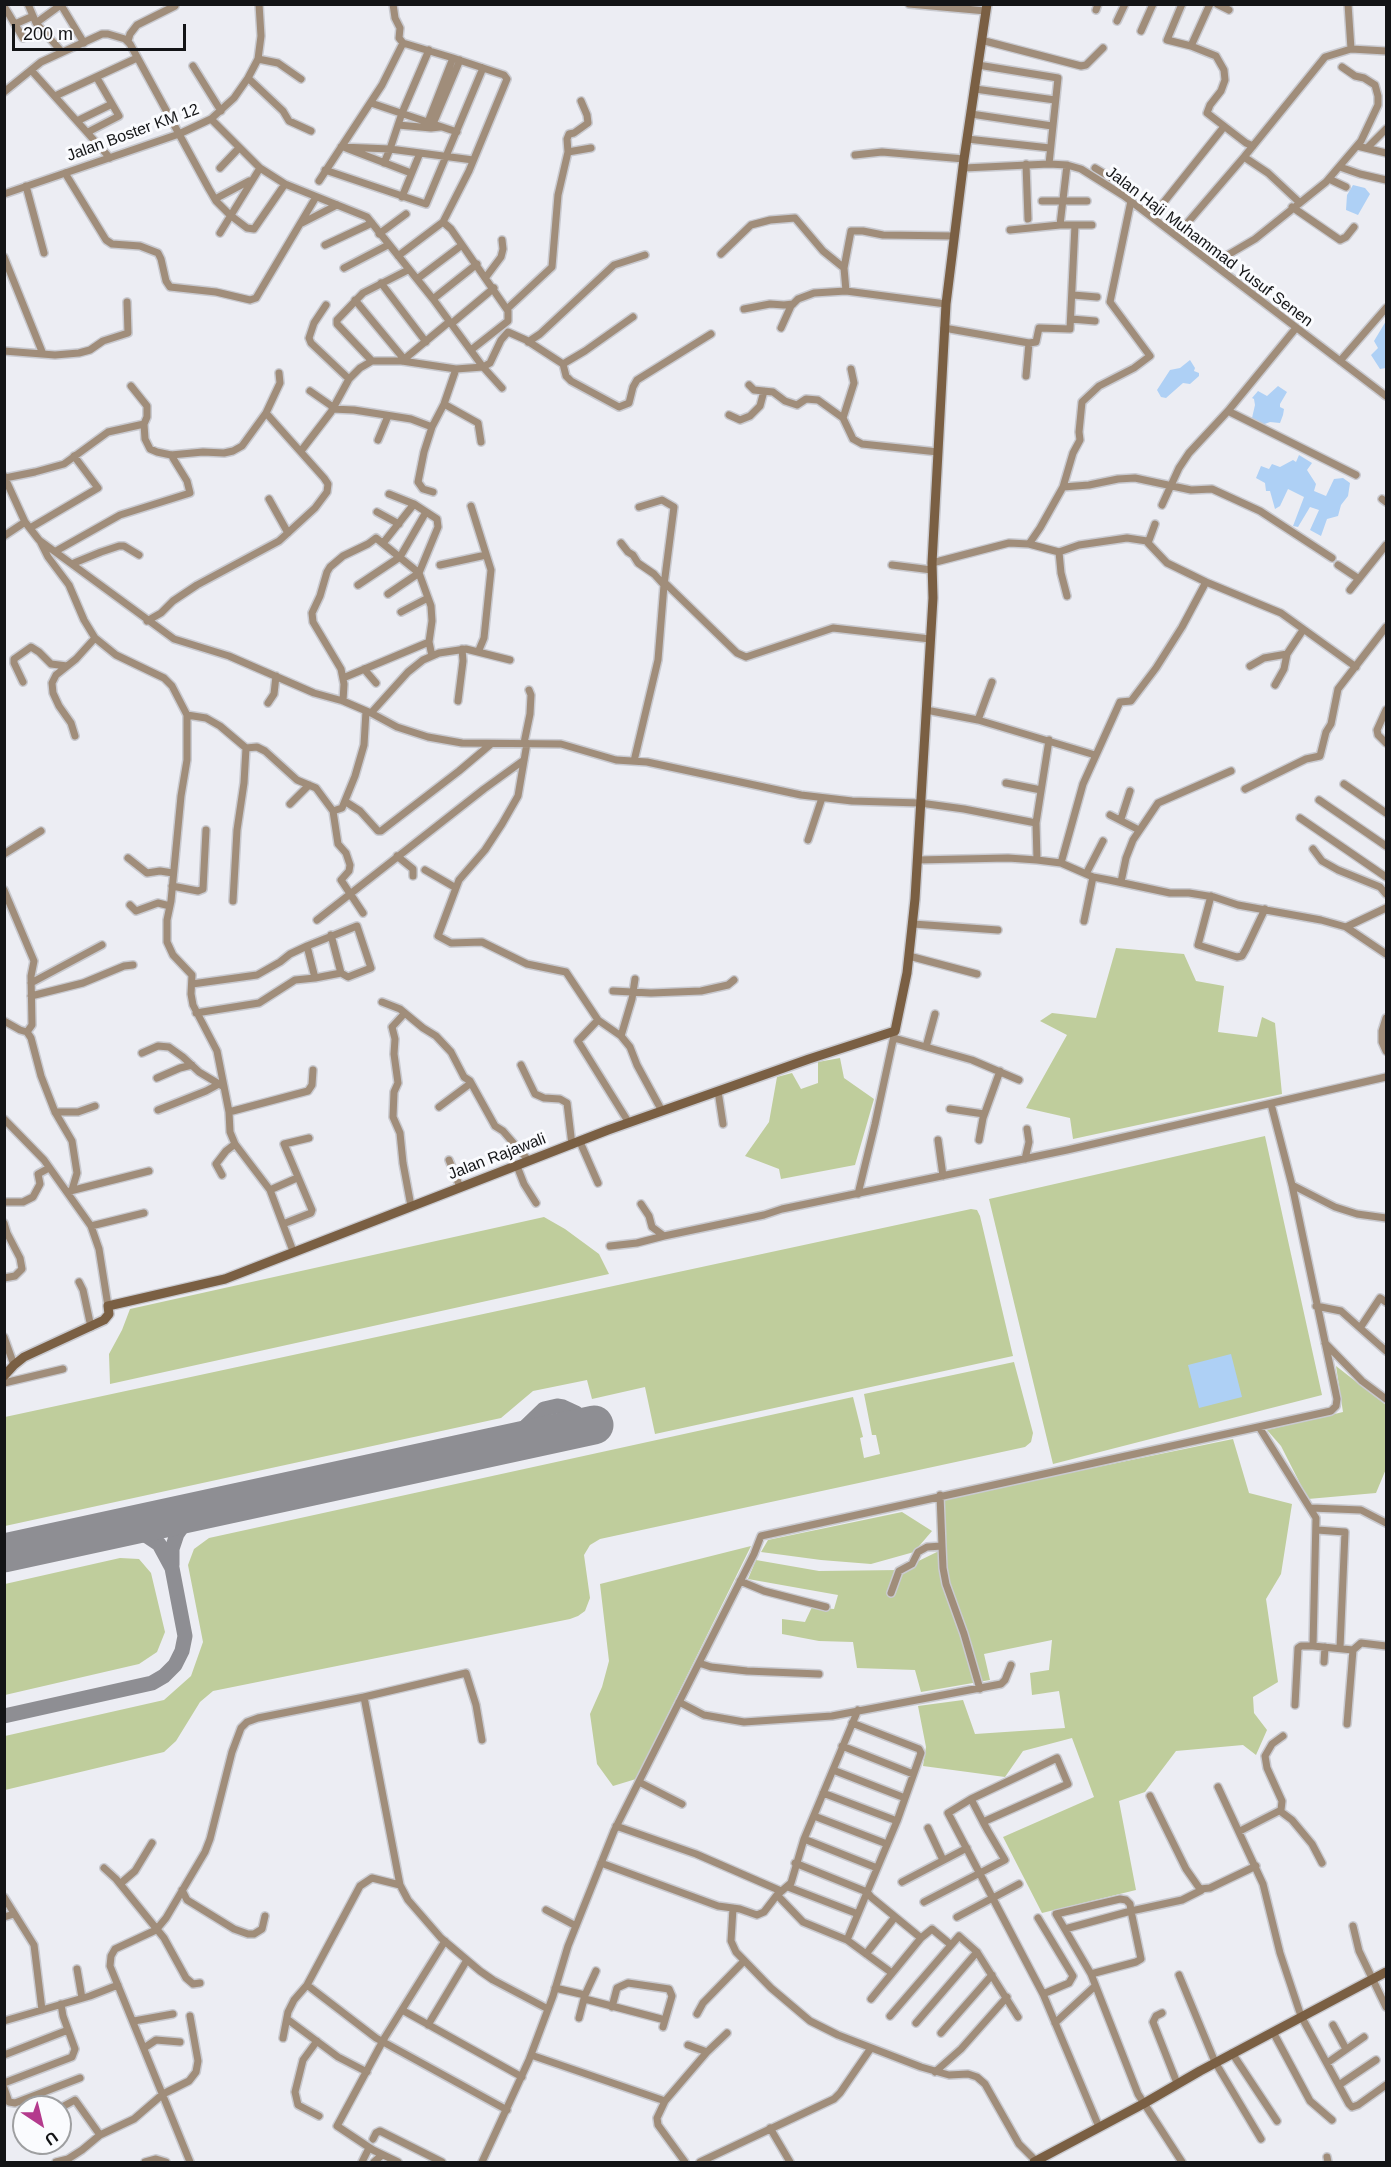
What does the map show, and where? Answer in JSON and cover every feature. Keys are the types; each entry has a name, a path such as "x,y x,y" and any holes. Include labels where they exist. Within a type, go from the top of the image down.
{"street":[{"path":"28,4 34,20 62,52"},
{"name":"Jalan Boster KM 12","path":"4,194 179,134 211,119 234,98 258,59 261,36 259,4"},
{"path":"393,4 395,18 400,28 399,38 403,43 505,76 507,81 443,222 399,256"},
{"path":"858,1194 894,1035 913,924 930,639 944,328 954,236 986,8 909,4"},
{"path":"1118,21 1125,4"},
{"path":"1141,31 1153,4"},
{"path":"1182,4 1167,40 1216,56 1224,70 1225,80 1221,91 1207,111 1210,118 1223,128 1253,146"},
{"path":"1191,46 1210,4"},
{"path":"1217,4 1229,10"},
{"path":"1348,4 1351,48"},
{"path":"15,24 34,20 61,5 84,43"},
{"path":"4,6 23,38"},
{"path":"128,41 137,25 175,6"},
{"path":"4,92 31,70 62,52 105,33 128,41 215,199 230,215 247,228 254,229 285,184"},
{"path":"981,40 1081,66 1086,65 1102,48"},
{"path":"319,181 344,147 393,67 403,43"},
{"path":"1177,236 1325,57 1351,48 1386,51"},
{"path":"384,163 429,50"},
{"path":"55,96 137,58"},
{"path":"258,59 278,63 301,80"},
{"path":"398,125 434,129 456,59"},
{"path":"978,65 1057,76 1059,80 1048,164"},
{"path":"193,66 221,111"},
{"path":"1214,263 1255,239 1329,179 1357,146 1378,105 1378,96 1375,85 1342,67"},
{"path":"325,170 402,197 427,203 483,68"},
{"path":"31,70 110,158"},
{"path":"88,132 118,116 97,78"},
{"path":"248,78 283,111 289,121 310,130"},
{"path":"975,89 1055,100"},
{"path":"507,309 552,267 558,195 568,152 567,136 588,123 581,101"},
{"path":"371,103 457,132"},
{"path":"77,121 112,104"},
{"path":"971,114 1052,126"},
{"path":"211,119 260,168 285,184 361,213 399,256 483,367 502,388"},
{"path":"1152,217 1223,128"},
{"path":"1367,148 1386,129"},
{"path":"967,139 1050,148"},
{"path":"1357,146 1386,153"},
{"path":"344,147 390,149 473,160"},
{"path":"344,147 411,173"},
{"path":"220,168 239,148"},
{"path":"568,152 591,148"},
{"name":"Jalan Haji Muhammad Yusuf Senen","path":"855,155 882,152 964,163 1048,164 1067,165 1081,169 1131,201 1386,396"},
{"path":"402,197 420,153"},
{"path":"1244,157 1268,173 1299,202"},
{"path":"1026,164 1028,219"},
{"path":"1060,225 1067,165"},
{"path":"1340,167 1386,180"},
{"path":"220,233 260,168"},
{"path":"1095,168 1128,188 1124,196"},
{"path":"66,173 106,240 112,244 140,246 158,254 167,283 175,289 216,292 250,300 254,299 316,197"},
{"path":"1329,179 1346,187"},
{"path":"215,199 252,180"},
{"path":"26,186 44,253"},
{"path":"1042,201 1087,201"},
{"path":"1029,544 1063,487 1073,453 1080,440 1082,402 1100,386 1134,368 1150,356 1110,302 1131,201"},
{"path":"301,224 337,205"},
{"path":"1292,207 1340,240 1346,237 1354,227"},
{"path":"379,234 406,214"},
{"path":"721,254 751,225 770,220 795,218 823,251 844,268"},
{"path":"300,451 333,408 349,379 360,368 372,361 403,360 456,369 483,367 490,363 501,340 508,332 507,309 452,229 443,222"},
{"path":"325,245 372,224"},
{"path":"1010,230 1060,225 1092,225"},
{"path":"944,328 1029,343 1036,342 1039,328 1068,330 1073,295 1075,225"},
{"path":"846,291 844,268 851,231 884,235 954,236"},
{"path":"486,277 501,257 502,240"},
{"path":"344,268 388,245"},
{"path":"417,279 462,245"},
{"path":"528,342 540,334 614,265 645,255"},
{"path":"4,257 43,354"},
{"path":"433,299 477,264"},
{"path":"372,361 337,322 355,300 381,283 408,270"},
{"path":"381,283 426,342"},
{"path":"403,360 494,288"},
{"path":"781,328 793,304 798,299 814,293 846,291 946,304"},
{"path":"1073,295 1097,297"},
{"path":"355,300 403,360"},
{"path":"4,351 43,354 79,353 90,350 103,341 128,333 127,302"},
{"path":"744,309 770,304 793,304"},
{"path":"326,305 309,338 311,344 349,379"},
{"path":"1340,361 1386,308"},
{"path":"563,364 633,317"},
{"path":"1071,319 1095,321"},
{"path":"471,350 508,321"},
{"path":"1162,504 1179,468 1189,453 1228,411 1296,328"},
{"path":"508,332 563,364 566,376 571,381 619,407 629,403 633,387 638,380 711,334"},
{"path":"1026,376 1029,343"},
{"path":"433,492 423,489 418,482 432,427 444,404 456,369"},
{"path":"843,418 854,383 851,369"},
{"path":"131,386 147,406 147,417 144,423 150,448 171,455 224,453 242,446 266,413 280,383 279,373"},
{"path":"749,385 754,390 773,392 785,401 797,405 806,399 818,400 843,418 853,438 862,444 938,452"},
{"path":"310,391 333,408 411,419 432,427"},
{"path":"729,415 740,420 750,416 760,406 764,391"},
{"path":"444,404 477,423 481,442"},
{"path":"1228,411 1356,475"},
{"path":"147,621 197,585 279,541 315,508 328,488 324,478 266,413"},
{"path":"378,440 388,416"},
{"path":"144,423 108,432 64,464 5,477 28,525 69,585 84,620 95,638 116,655 164,678 172,686 187,715 187,760 167,920 167,942 173,955 192,975 191,994 196,1013 217,1051 230,1132 235,1144 270,1190 293,1251"},
{"path":"56,551 120,515 190,493 187,481 171,455"},
{"path":"4,536 98,488 74,456"},
{"path":"1063,487 1126,478 1191,490 1212,489 1260,511 1332,558"},
{"path":"388,594 419,573 438,527 437,519 414,504 389,494"},
{"path":"269,499 288,533"},
{"path":"634,761 658,660 664,584 674,507 662,500 639,507"},
{"path":"384,542 414,504"},
{"path":"471,506 491,570 484,638 479,650"},
{"path":"376,512 399,524"},
{"path":"358,585 400,556 426,512"},
{"path":"1147,541 1155,524"},
{"path":"343,701 341,669 313,622 312,613 330,567 370,539 376,538 384,542 419,573 431,606 432,621 429,642 432,656"},
{"path":"892,565 932,566 1010,543 1029,544 1059,552 1078,545 1127,538 1147,541 1171,565 1206,582 1276,610 1356,667"},
{"path":"39,540 74,563 147,621 174,639 229,656 314,693 343,701 397,727 428,737 462,743 561,744 616,760 647,762 822,798 920,803 1036,823"},
{"path":"621,543 638,563 654,574 737,653 746,657 833,628 930,639"},
{"path":"1350,590 1386,545"},
{"path":"74,563 119,546 124,546 140,555"},
{"path":"1059,552 1067,596"},
{"path":"440,565 486,555"},
{"path":"1338,565 1359,579"},
{"path":"1061,863 1076,807 1095,755 1120,702 1131,701 1156,668 1182,627 1206,582"},
{"path":"401,612 428,598"},
{"path":"1245,789 1306,759 1320,756 1332,722 1337,692 1386,627"},
{"path":"1275,686 1284,669 1287,654 1303,630"},
{"path":"75,736 71,723 53,693 52,683 56,675 95,638"},
{"path":"343,678 429,642"},
{"path":"23,682 14,659 31,648 39,652 51,664 68,666"},
{"path":"458,702 463,662 462,649"},
{"path":"333,811 342,808 346,802 364,745 369,712 408,672 432,656 462,649 479,650 510,660"},
{"path":"1250,666 1264,658 1287,654"},
{"path":"364,669 376,682"},
{"path":"268,703 274,694 276,676"},
{"path":"978,720 993,682"},
{"path":"529,690 530,714 518,796 485,850 459,880 438,936 451,943 482,942 527,964 566,972 598,1020 621,1036 630,1047 662,1111"},
{"path":"926,710 978,720 1095,755"},
{"path":"1386,710 1377,730 1378,735 1386,742"},
{"path":"187,715 206,718 220,726 246,748 257,747 297,780 316,788 333,811 338,844 346,853 350,865 349,871 341,880 363,913"},
{"path":"1037,860 1036,823 1049,740"},
{"path":"346,802 360,811 378,831 381,831 490,744"},
{"path":"233,901 237,830 244,783 246,748"},
{"path":"316,920 524,760"},
{"path":"1121,882 1126,858 1140,830 1158,803 1231,771"},
{"path":"1006,783 1041,790"},
{"path":"1344,784 1386,813"},
{"path":"290,804 309,785"},
{"path":"1121,819 1130,790"},
{"path":"808,840 822,798"},
{"path":"1319,800 1386,846"},
{"path":"1110,815 1140,830"},
{"path":"1300,818 1386,877"},
{"path":"172,886 198,891 203,889 206,830"},
{"path":"4,854 40,831"},
{"path":"1084,921 1090,875 1103,841"},
{"path":"1313,849 1322,861 1380,887 1386,894"},
{"path":"397,856 413,869 413,876"},
{"path":"128,858 147,873 160,871 173,873"},
{"path":"917,860 1037,860 1061,863 1090,875 1121,882 1170,893 1211,896 1238,905 1346,927 1386,954"},
{"path":"425,870 456,888"},
{"path":"4,890 32,951 34,961 31,983 32,1025 27,1032"},
{"path":"1211,896 1198,945 1237,957 1242,956 1265,909"},
{"path":"130,905 136,911 158,903 170,906"},
{"path":"1346,927 1386,908"},
{"path":"913,924 998,930"},
{"path":"192,984 257,975 290,954 357,926 360,929 371,968 348,977 341,973 295,980 259,1003 196,1013"},
{"path":"331,936 341,973"},
{"path":"31,983 102,945"},
{"path":"307,946 315,978"},
{"path":"909,956 978,974"},
{"path":"31,996 83,983 124,966 133,965"},
{"path":"621,1036 635,979"},
{"path":"613,990 701,991 728,985 734,980"},
{"path":"382,1002 400,1009 436,1036 452,1052 464,1077 471,1083 495,1126 503,1131 529,1161"},
{"path":"404,1014 392,1027 398,1083 394,1092 393,1117 400,1133 411,1206"},
{"path":"926,1047 935,1014"},
{"path":"1386,1018 1382,1031 1382,1042 1386,1051"},
{"path":"598,1020 578,1041 589,1063 629,1123"},
{"path":"4,1021 27,1032 31,1038 41,1076 55,1112 72,1142 77,1173 70,1191"},
{"path":"894,1035 1000,1071 1019,1080"},
{"name":"Jalan Rajawali","path":"108,1306 225,1279 629,1123 718,1091 894,1035"},
{"path":"142,1053 158,1046 169,1047 221,1085"},
{"path":"157,1078 192,1065"},
{"path":"521,1065 535,1094 544,1098 560,1099 567,1103 576,1143 598,1183"},
{"path":"228,1112 308,1091 312,1085 313,1070"},
{"path":"979,1140 984,1114 1000,1071"},
{"path":"610,1246 637,1243 1025,1159 1386,1077"},
{"path":"439,1107 471,1083"},
{"path":"158,1110 221,1085"},
{"path":"718,1091 723,1124"},
{"path":"482,2163 531,2055 576,1926 616,1826 763,1534 1331,1411 1336,1406 1292,1185 1271,1104"},
{"path":"55,1112 78,1112 95,1106"},
{"path":"950,1109 984,1114"},
{"path":"4,1119 37,1151 70,1191 92,1226 99,1249 108,1306 107,1317 91,1328 24,1357 4,1376"},
{"path":"1025,1159 1029,1142 1027,1129"},
{"path":"283,1224 311,1214 312,1210 284,1144 309,1138"},
{"path":"938,1140 943,1176"},
{"path":"222,1176 216,1164 219,1158 235,1144"},
{"path":"449,1160 460,1187"},
{"path":"517,1166 524,1184 536,1203"},
{"path":"4,1202 23,1202 33,1197 40,1184 38,1174 49,1168"},
{"path":"70,1191 148,1171"},
{"path":"270,1190 297,1178"},
{"path":"1292,1185 1335,1207 1357,1214 1386,1218"},
{"path":"641,1204 649,1216 652,1227 664,1236"},
{"path":"92,1226 144,1213"},
{"path":"4,1223 20,1258 22,1269 15,1276 4,1278"},
{"path":"79,1282 83,1290 91,1328"},
{"path":"1360,1328 1380,1298 1386,1302"},
{"path":"1316,1306 1341,1311 1386,1351"},
{"path":"4,1337 14,1365"},
{"path":"1325,1343 1362,1381 1386,1399"},
{"path":"4,1383 63,1369"},
{"path":"1258,1427 1316,1518 1313,1646"},
{"path":"940,1495 943,1568 946,1584 980,1689"},
{"path":"1311,1508 1361,1510 1386,1523"},
{"path":"1317,1530 1345,1532 1340,1648"},
{"path":"891,1593 898,1572 912,1564 918,1552 927,1547 942,1546"},
{"path":"740,1581 764,1591 826,1607"},
{"path":"1347,1724 1353,1650 1360,1644 1386,1646"},
{"path":"1295,1706 1298,1648 1313,1646 1353,1650"},
{"path":"1324,1662 1325,1647"},
{"path":"699,1663 711,1667 747,1671 819,1674"},
{"path":"679,1702 704,1715 744,1722 832,1716 1001,1684 1011,1665"},
{"path":"190,2163 164,2094 110,1966 111,1956 115,1949 156,1930 166,1918 205,1852 232,1752 241,1728 247,1722 258,1718 364,1697 466,1673 476,1705 482,1740"},
{"path":"364,1697 400,1885 408,1900 445,1941 467,1960 493,1980 548,2009"},
{"path":"601,1863 718,1906 753,1915 761,1914 782,1891 858,1710"},
{"path":"847,1940 897,1821 920,1750 852,1723"},
{"path":"1240,1832 1280,1811 1282,1807 1282,1801 1267,1768 1265,1756 1272,1744 1283,1736"},
{"path":"842,1746 914,1774"},
{"path":"983,1822 1068,1784 1057,1758 971,1799 948,1813 1043,1994 1099,2127"},
{"path":"833,1770 905,1798"},
{"path":"639,1782 682,1804"},
{"path":"1218,1787 1263,1884 1283,1964 1301,2016 1349,2104 1352,2107 1358,2105 1386,2085"},
{"path":"824,1793 897,1821"},
{"path":"1150,1796 1186,1869 1194,1883 1202,1890"},
{"path":"924,1902 1005,1860 971,1799"},
{"path":"1280,1811 1292,1820 1312,1844 1322,1863"},
{"path":"814,1816 886,1844"},
{"path":"616,1826 696,1854 782,1891 858,1914"},
{"path":"928,1828 943,1860"},
{"path":"804,1839 877,1868"},
{"path":"120,1884 135,1871 152,1843"},
{"path":"902,1882 967,1848"},
{"path":"795,1863 867,1892 921,1938"},
{"path":"1065,1929 1182,1900 1256,1866"},
{"path":"104,1868 164,1938 186,1978 193,1984 200,1983"},
{"path":"283,2038 286,2019 294,2001 307,1985 360,1886 372,1878 400,1885"},
{"path":"957,1917 1019,1884"},
{"path":"182,1890 188,1900 196,1906 234,1929 248,1934 254,1934 262,1929 265,1917"},
{"path":"782,1891 803,1922 847,1940 892,1973"},
{"path":"4,1897 34,1945 42,2010"},
{"path":"1091,1974 1141,1959 1128,1902 1120,1899 1056,1914 1091,1974 1122,2059 1143,2104 1182,2163"},
{"path":"733,1908 731,1941 736,1952 771,1988 810,2021 871,2048 935,2072 948,2075 974,2075 981,2080 1019,2144 1035,2162 1215,2062 1386,1972"},
{"path":"546,1910 576,1926"},
{"path":"4,1917 14,1914"},
{"path":"866,1954 895,1917"},
{"path":"1038,1918 1073,1976 1072,1982 1043,1994"},
{"path":"1353,1926 1359,1951 1386,2007"},
{"path":"871,1999 921,1938 932,1929 950,1944"},
{"path":"890,2016 950,1944 960,1936 977,1952 1018,2017"},
{"path":"398,2163 369,2148 337,2126 383,2042 445,1941"},
{"path":"916,2023 977,1952"},
{"path":"428,2025 467,1960"},
{"path":"697,2014 703,2003 744,1961"},
{"path":"77,1969 82,1998"},
{"path":"579,2018 596,1971"},
{"path":"941,2033 992,1975"},
{"path":"1179,1975 1215,2062 1261,2139"},
{"path":"555,1988 585,1997 612,2007 664,2024 672,1996 669,1989 628,1983 617,1989 612,2007"},
{"path":"4,2021 118,1985"},
{"path":"307,1985 383,2042 507,2110"},
{"path":"1055,2023 1095,1986"},
{"path":"935,2072 961,2049 1006,1998"},
{"path":"4,2083 72,2057 75,2049 61,2004"},
{"path":"402,2010 522,2077"},
{"path":"1162,2013 1156,2016 1153,2022 1177,2083"},
{"path":"134,2021 173,2014"},
{"path":"56,2163 75,2155 100,2135 134,2119 164,2094 189,2081 196,2073 198,2061 189,2016"},
{"path":"286,2019 338,2057 367,2072"},
{"path":"1333,2025 1346,2049"},
{"path":"4,2055 68,2030"},
{"path":"1274,2032 1310,2101 1332,2120"},
{"path":"685,2163 658,2125 657,2118 665,2101 707,2052 727,2033"},
{"path":"1327,2063 1364,2037"},
{"path":"144,2048 156,2040 180,2042"},
{"path":"317,2041 303,2060 295,2092 298,2105 319,2116"},
{"path":"688,2045 707,2052"},
{"path":"700,2163 837,2097 871,2048"},
{"path":"1232,2054 1277,2121"},
{"path":"531,2055 665,2101"},
{"path":"1339,2085 1377,2060"},
{"path":"4,2088 9,2102 15,2103 80,2078"},
{"path":"72,2102 75,2100 100,2135"},
{"path":"770,2128 790,2163"},
{"path":"373,2139 380,2131 442,2163"},
{"path":"362,2162 369,2148"},
{"path":"374,2163 382,2154"},
{"path":"145,2163 156,2159 166,2163"}],"green space":[{"path":"1116,948 1184,954 1196,981 1224,986 1218,1032 1257,1037 1262,1017 1275,1023 1282,1094 1073,1139 1070,1118 1026,1108 1067,1035 1040,1021 1052,1013 1096,1018"},
{"path":"840,1058 844,1078 874,1099 855,1165 781,1179 779,1169 745,1156 769,1122 777,1077 792,1073 801,1089 818,1083 818,1062"},
{"path":"1265,1136 1322,1395 1053,1464 989,1199"},
{"path":"971,1209 977,1210 980,1216 1013,1356 655,1434 645,1387 592,1399 587,1380 533,1391 501,1418 5,1526 5,1417"},
{"path":"544,1217 599,1254 609,1274 110,1384 109,1354 130,1309"},
{"path":"1014,1362 1033,1433 1031,1442 1025,1447 600,1539 590,1545 584,1555 590,1598 585,1611 578,1616 213,1691 200,1702 176,1741 164,1752 5,1790 5,1736 164,1700 191,1676 203,1642 188,1565 194,1549 209,1538 853,1397 863,1437 860,1438 864,1458 880,1454 876,1435 872,1435 864,1394"},
{"path":"1336,1366 1386,1405 1386,1469 1376,1493 1308,1499 1281,1446 1267,1430 1343,1412"},
{"path":"1233,1439 1249,1493 1292,1504 1281,1574 1266,1599 1278,1682 1253,1697 1254,1713 1267,1730 1256,1755 1243,1745 1176,1751 1145,1792 1119,1801 1136,1890 1042,1913 1003,1837 1094,1797 1072,1738 1023,1751 1005,1777 923,1766 926,1747 918,1706 963,1700 975,1734 1065,1728 1059,1691 1032,1695 1030,1673 1049,1670 1052,1640 984,1654 990,1680 921,1692 915,1670 857,1668 853,1642 819,1641 782,1634 782,1619 805,1622 812,1607 834,1609 838,1595 748,1579 756,1560 819,1571 900,1570 939,1551 944,1521 942,1499"},
{"path":"902,1512 932,1531 914,1552 871,1564 761,1552 768,1540"},
{"path":"751,1546 636,1779 613,1786 597,1764 590,1714 602,1687 609,1661 600,1584"},
{"path":"120,1558 139,1559 151,1573 165,1632 157,1652 139,1664 5,1695 5,1584"}],"water":[{"path":"1353,185 1365,188 1370,194 1358,215 1346,210 1347,195"},
{"path":"1386,321 1386,368 1380,369 1371,355 1378,348 1374,341"},
{"path":"1190,360 1195,368 1194,371 1199,373 1199,376 1190,384 1183,383 1166,398 1161,397 1157,390 1170,370 1180,368"},
{"path":"1278,386 1287,392 1280,404 1280,407 1284,409 1280,423 1270,422 1262,425 1252,418 1255,405 1252,398 1258,391 1267,396"},
{"path":"1299,455 1312,463 1307,470 1316,484 1314,491 1326,496 1334,479 1343,478 1350,483 1348,496 1341,505 1338,516 1327,519 1321,536 1310,530 1319,510 1310,507 1298,527 1293,526 1304,497 1288,489 1280,506 1275,509 1270,491 1266,491 1265,483 1256,478 1261,466 1269,469 1272,464 1280,467 1293,460 1296,462"},
{"path":"1231,1354 1242,1397 1199,1408 1188,1365"}],"taxiway":[{"path":"504,1445 544,1409 563,1407 576,1413 581,1420 583,1428 576,1437 555,1441 534,1438"},
{"path":"172,1565 172,1549 177,1534 186,1521 201,1511"},
{"path":"4,1716 152,1683 164,1676 175,1665 182,1651 185,1636 172,1568 159,1544 126,1527"}],"runway":[{"path":"4,1553 594,1425"}]}
